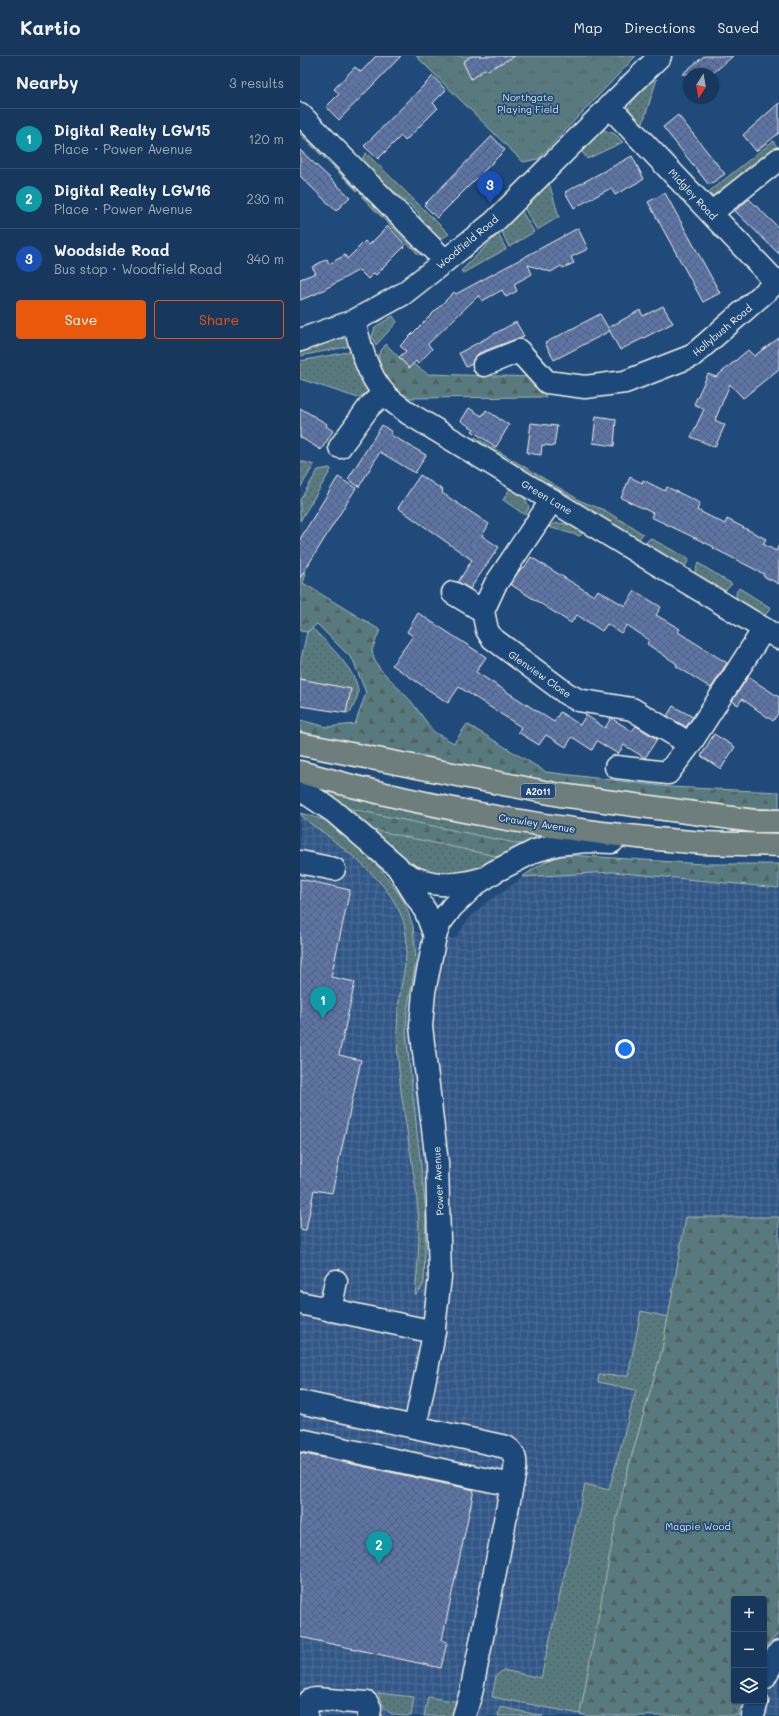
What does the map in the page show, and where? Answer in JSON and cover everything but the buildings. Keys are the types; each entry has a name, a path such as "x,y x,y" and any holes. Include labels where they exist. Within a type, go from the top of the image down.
{"main road":[{"name":"A2011","path":"300,744 560,795 754,821 779,821"},
{"name":"Crawley Avenue","path":"300,772 374,792 507,819 594,832 704,843 779,845"}],"street":[{"name":"Woodfield Road","path":"300,340 354,321 403,294 445,261 494,222 660,56"},
{"name":"Midgley Road","path":"609,106 778,281"},
{"path":"300,114 445,261"},
{"path":"711,213 779,159"},
{"name":"Hollybush Road","path":"484,365 519,351 547,382 584,387 625,382 692,356 778,281"},
{"name":"Green Lane","path":"354,321 359,341 372,374 384,393 408,413 772,634"},
{"path":"340,447 369,407 384,393"},
{"path":"453,593 483,611 495,585 552,500"},
{"name":"Glenview Close","path":"483,611 487,630 492,638 567,694 578,700 632,708 690,744"},
{"path":"616,767 668,773 772,634"},
{"path":"300,789 333,811 378,849 401,871 426,912 435,936"},
{"path":"401,871 416,879 441,884 467,883 484,878 535,851 564,843 594,841 704,843"},
{"path":"300,862 334,869"},
{"name":"Power Avenue","path":"415,1427 434,1332 440,1282 439,1201 435,1137 421,1020 424,992 435,936 440,923 452,907 484,878"},
{"path":"330,1310 336,1281"},
{"path":"300,1304 434,1332"},
{"path":"300,1402 498,1444 509,1449 515,1458 512,1485 471,1693 464,1716"},
{"path":"300,1440 512,1485"},
{"path":"767,1673 779,1652"},
{"path":"306,1716 308,1702 316,1699 367,1703 370,1708 369,1716"},
{"path":"753,1716 756,1704"}],"shaded area":[{"path":"300,814 353,856 376,878 396,906 405,930 455,939 467,921 483,905 548,860 779,888 779,1716 300,1716"}],"green space":[{"name":"Northgate Playing Field","path":"416,56 636,56 538,159 523,162"},
{"path":"657,79 641,129 630,116 628,111 629,107 640,94"},
{"path":"300,126 359,188 357,191 300,134"},
{"path":"604,130 615,134 623,142 587,159 579,147 593,135"},
{"path":"773,141 778,148 721,194 715,196 706,194"},
{"path":"366,153 449,234 441,239 435,238 421,225 421,219 418,212 363,166 363,157"},
{"path":"548,179 559,217 537,230 523,206"},
{"path":"366,194 422,252 422,254 419,255 362,197"},
{"path":"521,210 534,232 509,247 501,230"},
{"path":"498,234 506,249 463,273 461,271"},
{"path":"393,316 397,322 376,345 372,337 375,327"},
{"path":"342,338 349,341 351,346 300,356 300,353"},
{"path":"386,344 409,368 413,364 428,374 535,377 546,397 405,398 390,383 382,369 378,355"},
{"path":"353,351 371,390 358,398 300,379 300,361"},
{"path":"475,437 581,501 604,510 643,534 638,540 474,442"},
{"path":"300,461 314,465 300,488"},
{"path":"330,468 331,470 300,521 300,500 318,470"},
{"path":"511,487 525,498 529,508 525,515 503,500"},
{"path":"557,523 574,526 583,532 580,536 548,527"},
{"path":"650,538 689,559 685,567 680,570 647,551 646,543"},
{"path":"698,563 732,584 721,595 693,578"},
{"path":"300,569 306,574 303,583 380,630 372,650 374,659 380,669 411,701 434,732 454,743 467,724 546,772 670,787 779,792 779,809 710,807 575,790 300,734 300,720 327,727 355,724 366,693 353,660 317,624 307,632 300,631"},
{"path":"739,588 771,608 763,618 737,604 736,593"},
{"path":"312,628 341,658 354,677 358,694 351,712 346,713 351,689 300,679 300,664 307,632"},
{"path":"330,791 531,834 535,836 536,839 532,845 475,871 460,875 418,872 325,794"},
{"path":"332,805 529,846 505,858 359,827"},
{"path":"300,813 329,821 379,867 400,895 406,906 413,926 416,961 407,1011 406,1033 426,1212 424,1282 421,1289 415,1295 419,1231 418,1210 404,1111 398,1061 397,1036 399,999 406,950 404,925 394,901 378,880 359,861 309,822"},
{"path":"570,855 703,864 779,864 779,888 613,872 522,877 539,865 557,857"},
{"name":"Magpie Wood","path":"686,1217 779,1217 779,1633 767,1645 767,1596 731,1596 731,1704 741,1704 739,1716 588,1716 580,1714 616,1522 628,1469 662,1350"},
{"path":"641,1311 668,1317 662,1350 628,1469 580,1714 492,1697 496,1676 503,1670 541,1678 585,1484 609,1490 636,1390 598,1382 599,1375 628,1376"},
{"path":"378,1693 414,1697 411,1716 398,1715 389,1712 383,1705"},
{"path":"428,1697 459,1702 452,1716 424,1716"},
{"path":"500,1707 543,1716 498,1716"}],"place":[{"name":"Woodside Road","path":"490,204"},
{"name":"Digital Realty LGW15","path":"323,1019"},
{"name":"Digital Realty LGW16","path":"379,1564"}]}
